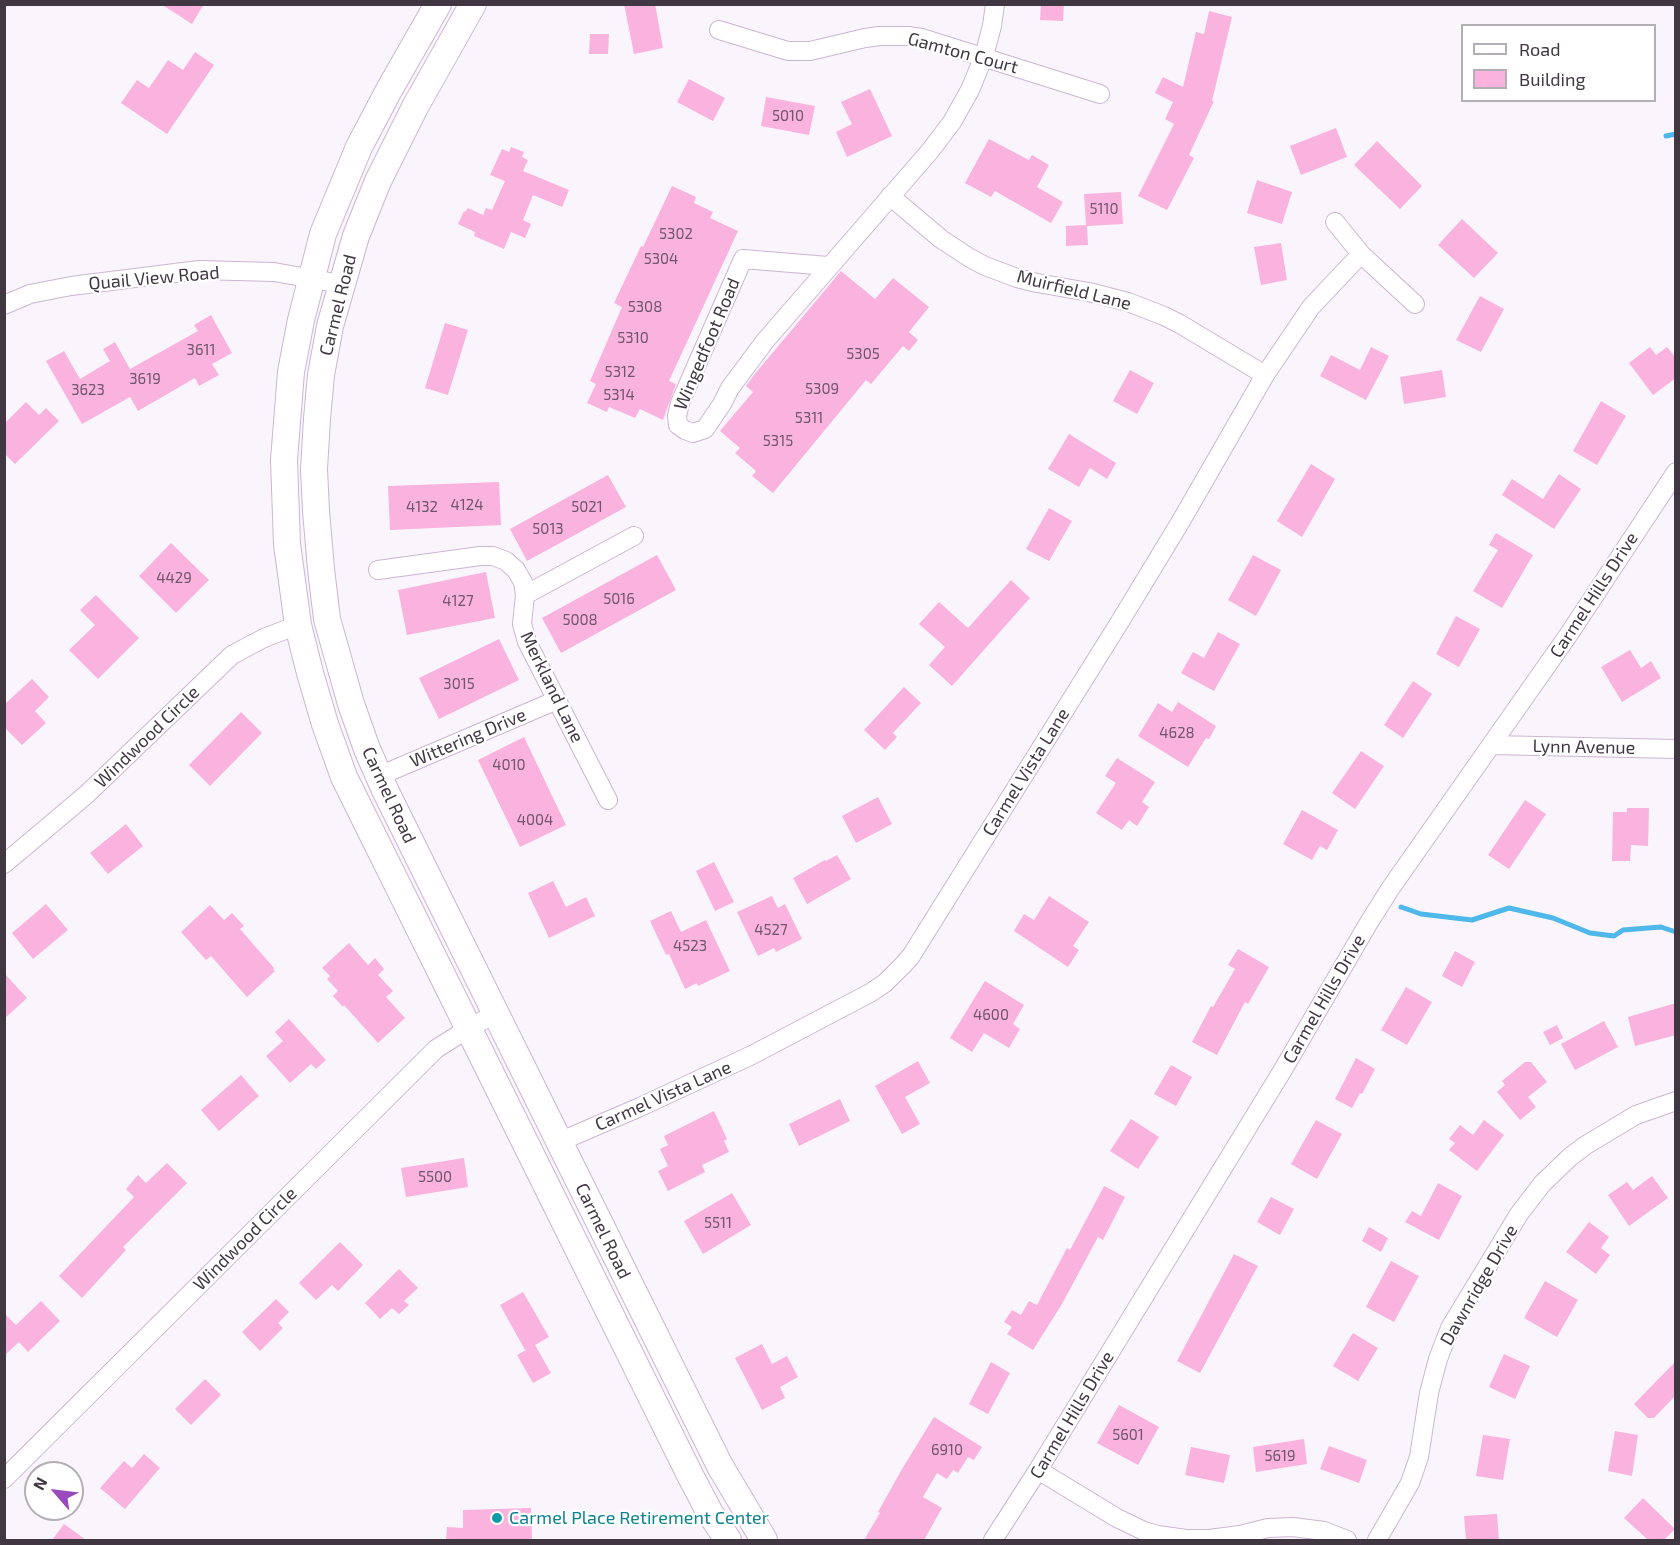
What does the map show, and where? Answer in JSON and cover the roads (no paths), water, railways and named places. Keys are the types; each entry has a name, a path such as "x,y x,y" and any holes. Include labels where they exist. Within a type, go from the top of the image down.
{"main road":[{"name":"Carmel Road","path":"438,4 359,147 323,234 311,277 291,372 284,460 287,544 298,625 325,724 344,777 691,1477 710,1513 728,1540"},
{"name":"Carmel Road","path":"473,4 391,153 365,212 341,284 330,326 321,375 314,469 327,619 351,704 379,776 720,1466 764,1540"}],"street":[{"name":"Wingedfoot Road","path":"828,266 743,259 680,403 677,416 678,425 693,433 705,429 730,388 765,341 828,266 930,152 952,122 970,90 984,57 995,4"},
{"name":"Gamton Court","path":"719,30 788,51 810,51 879,36 908,36 940,42 1100,94"},
{"name":"Muirfield Lane","path":"890,196 941,239 985,266 1017,278 1128,302 1180,324 1265,375"},
{"path":"1335,222 1361,255 1415,304"},
{"name":"Carmel Vista Lane","path":"559,1142 763,1050 870,993 885,983 903,965 911,956 1121,620 1265,375 1311,307 1361,255"},
{"name":"Quail View Road","path":"4,304 30,294 71,286 199,270 274,272 341,284"},
{"name":"Carmel Hills Drive","path":"993,1540 1284,1068 1390,889 1569,634 1676,472"},
{"path":"525,595 634,536"},
{"name":"Merkland Lane","path":"378,570 480,556 493,556 506,561 516,570 523,582 525,595 522,614 524,633 608,800"},
{"name":"Windwood Circle","path":"4,864 87,794 232,655 264,638 298,625"},
{"name":"Wittering Drive","path":"379,776 557,700"},
{"name":"Lynn Avenue","path":"1492,745 1676,749"},
{"name":"Windwood Circle","path":"4,1479 436,1049 495,1014"},
{"name":"Dawnridge Drive","path":"1377,1540 1410,1483 1419,1457 1429,1393 1438,1359 1450,1328 1519,1214 1542,1184 1586,1145 1636,1115 1676,1101"},
{"path":"1038,1470 1117,1518 1158,1535 1209,1539 1268,1528 1293,1527 1324,1531 1347,1540"}],"waterway":[{"path":"1666,136 1676,134"},
{"path":"1401,907 1421,914 1472,920 1509,908 1553,918 1590,933 1614,936 1623,930 1661,927 1676,932"}],"place":[{"name":"Carmel Place Retirement Center","path":"497,1518"}]}
